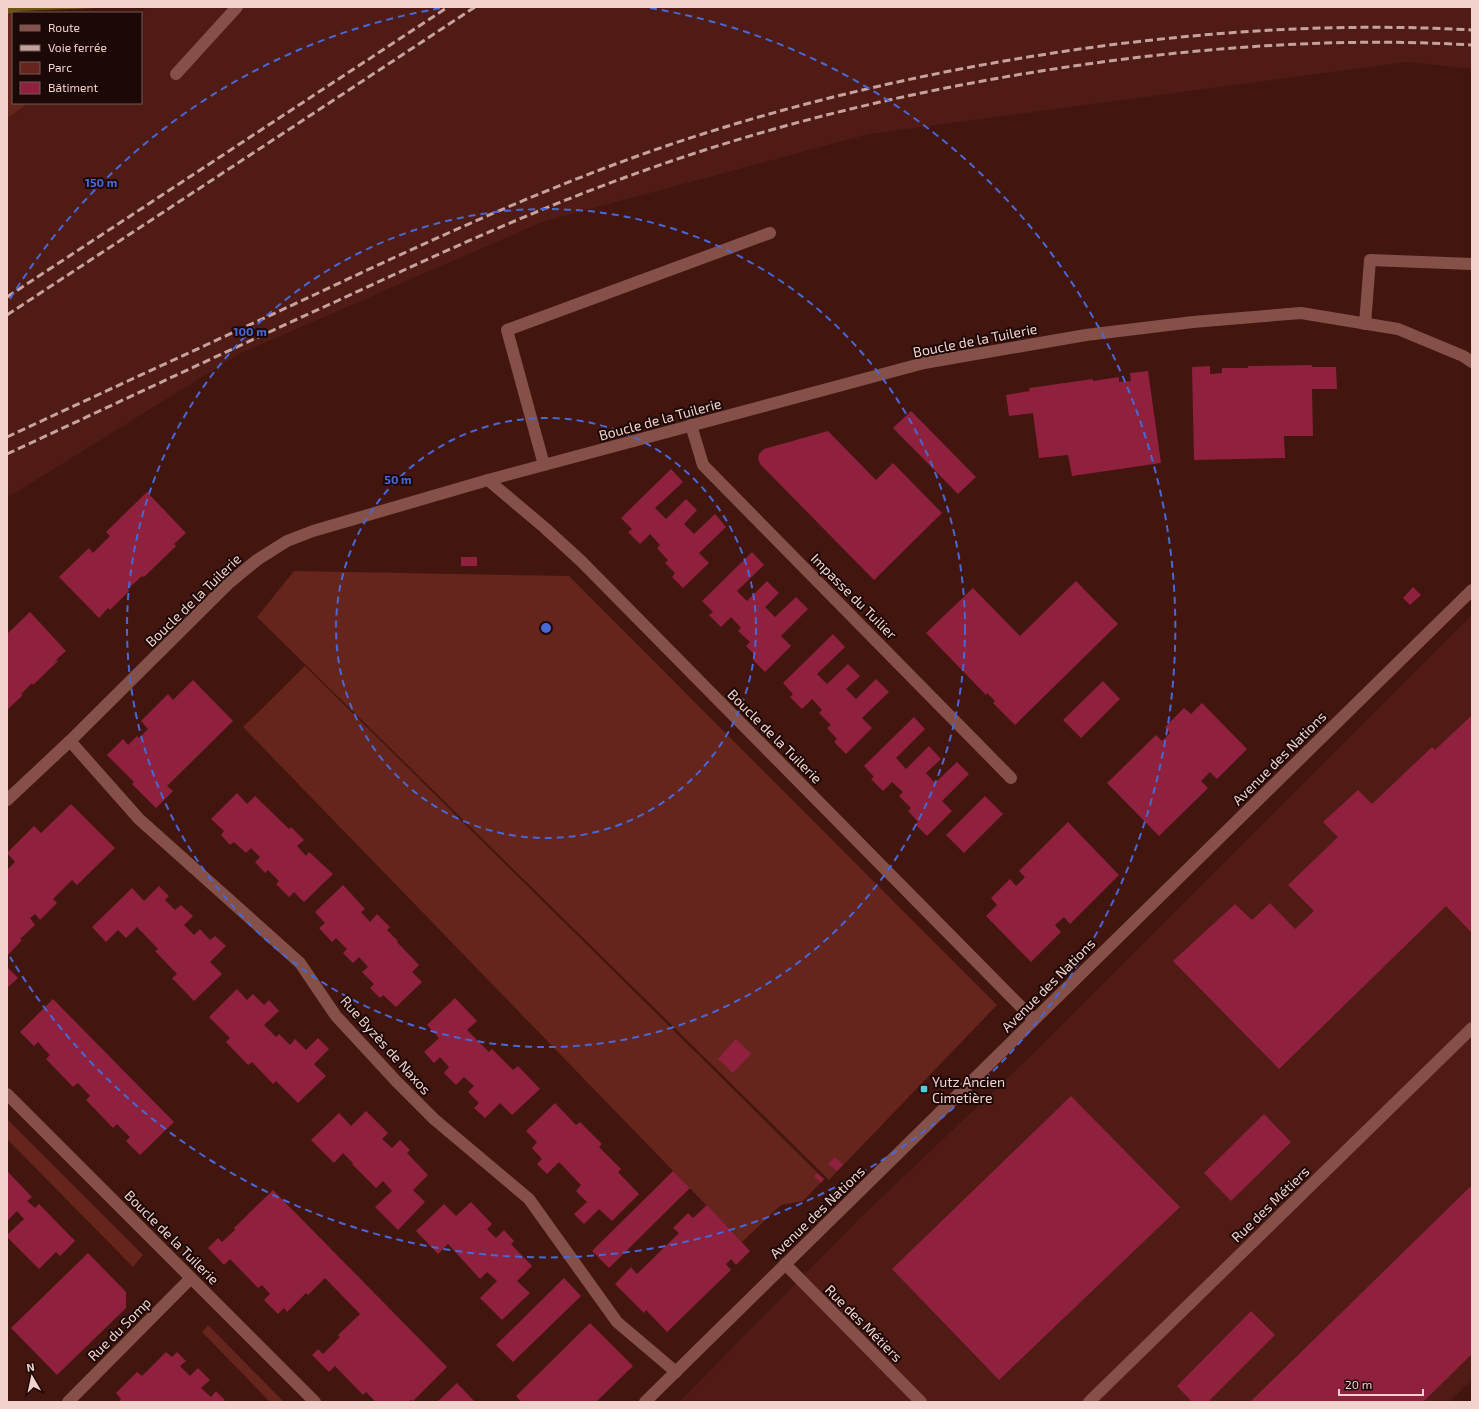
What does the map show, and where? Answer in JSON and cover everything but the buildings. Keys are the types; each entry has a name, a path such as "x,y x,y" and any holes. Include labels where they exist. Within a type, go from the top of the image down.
{"street":[{"path":"176,74 237,7"},
{"path":"544,465 507,330 770,233"},
{"path":"1365,324 1370,260 1472,264"},
{"name":"Boucle de la Tuilerie","path":"7,800 70,741 229,583 257,560 287,540 326,527 488,480 924,363 1086,335 1193,322 1301,313 1398,329 1463,356 1472,362"},
{"name":"Impasse du Tuilier","path":"691,426 704,465 1012,778"},
{"name":"Boucle de la Tuilerie","path":"488,480 582,561 1034,1020"},
{"name":"Avenue des Nations","path":"645,1402 1472,590"},
{"name":"Rue Byzès de Naxos","path":"70,741 138,820 300,963 336,1016 397,1082 434,1119 528,1199 617,1322 676,1372"},
{"name":"Rue des Métiers","path":"1090,1402 1472,1028"},
{"name":"Boucle de la Tuilerie","path":"7,1094 315,1402"},
{"name":"Rue des Métiers","path":"785,1264 921,1402"},
{"name":"Rue du Somp","path":"68,1402 191,1278"}],"shaded area":[{"path":"7,7 124,7 19,11 7,14"},
{"path":"147,7 1472,7 1472,69 1407,62 869,134 542,222 239,354 7,498 7,119 27,104 142,104 141,12"},
{"path":"1472,615 1472,1380 1449,1402 679,1402 862,1216 1039,1048"}],"green space":[{"path":"12,13 12,104 27,104 7,119 7,14"},
{"path":"294,571 569,576 997,1005 829,1180 257,617"},
{"path":"305,666 824,1179 803,1201 781,1205 742,1242 243,727"},
{"path":"7,1119 143,1255 133,1267 7,1139"},
{"path":"208,1325 284,1402 270,1402 202,1332"}],"railway":[{"path":"7,297 448,7"},
{"path":"7,315 475,7"},
{"path":"7,437 407,252 545,191 639,155 738,123 840,95 944,72 997,62 1148,40 1286,29 1379,27 1472,30"},
{"path":"7,454 488,232 604,185 701,151 759,133 818,117 937,90 997,78 1117,60 1205,50 1294,44 1383,42 1472,45"}],"place":[{"name":"Yutz Ancien Cimetière","path":"924,1089"}]}
